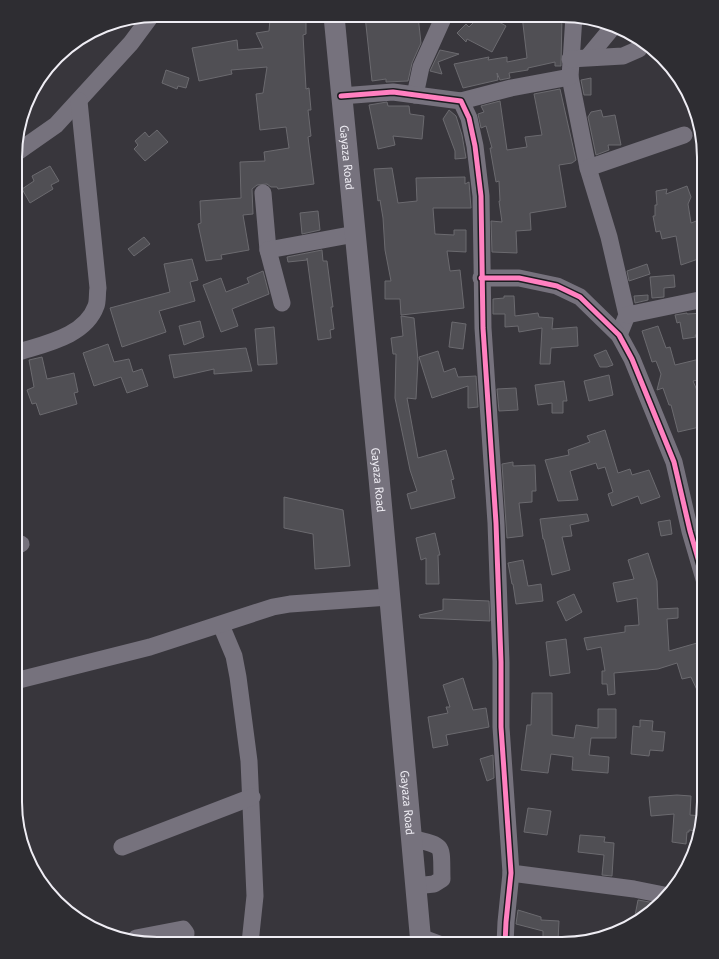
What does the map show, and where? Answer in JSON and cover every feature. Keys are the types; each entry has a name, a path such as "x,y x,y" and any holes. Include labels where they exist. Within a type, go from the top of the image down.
{"main road":[{"name":"Gayaza Road","path":"335,22 415,886 426,937"}],"street":[{"path":"415,95 421,67 441,22"},
{"path":"22,148 56,125 79,102 131,43 146,23"},
{"path":"573,23 570,77 588,168 609,237 627,315 619,335"},
{"path":"588,57 610,31"},
{"path":"570,59 623,56 639,49"},
{"path":"341,96 393,92 461,101 511,88 570,77"},
{"path":"461,101 468,118 479,172 481,278 496,522 501,662 501,727 511,873 506,915 505,937"},
{"path":"22,351 75,332 88,319 96,306 98,288 79,102"},
{"path":"588,168 684,135"},
{"path":"263,193 268,250 282,302"},
{"path":"268,250 355,234"},
{"path":"481,278 519,278 557,286 580,297 619,335 632,359 674,462 697,555"},
{"path":"627,315 697,300"},
{"path":"22,679 150,647 273,607 290,604 389,597"},
{"path":"221,625 234,656 250,762 255,896 251,937"},
{"path":"122,847 252,797"},
{"path":"411,838 437,845 442,851 442,879 434,884 415,886"},
{"path":"511,873 634,889 660,894"},
{"path":"145,936 182,929 186,934 186,937"}],"building":[{"path":"270,22 306,22 306,34 303,35 306,89 309,88 311,110 308,110 311,136 308,137 314,184 278,189 277,187 271,187 267,184 257,185 252,189 253,214 243,215 249,250 221,255 222,259 206,261 198,224 201,223 200,201 241,198 240,162 265,161 264,152 289,148 286,127 260,130 256,94 263,93 267,67 231,70 232,74 199,81 192,48 237,40 238,50 263,48 256,33 269,31"},
{"path":"366,22 419,22 421,43 412,63 408,81 386,82 386,79 372,81"},
{"path":"474,22 499,22 506,26 492,52 467,39 466,42 457,33 466,24 469,27"},
{"path":"523,22 562,22 561,66 555,66 555,62 528,68 528,70 509,73 510,78 500,80 497,73 498,80 463,88 454,64 489,57 488,60 507,57 507,62 527,58"},
{"path":"440,50 459,54 438,62 442,74 430,71"},
{"path":"166,70 189,78 186,88 178,86 177,89 162,83"},
{"path":"591,78 591,95 584,95 581,80"},
{"path":"560,89 576,160 572,163 559,165 566,207 530,213 531,230 516,231 517,253 492,252 491,221 502,222 499,201 499,181 496,182 490,148 492,148 486,126 481,128 478,114 484,112 481,106 500,101 507,150 527,147 525,137 542,135 534,94"},
{"path":"387,102 388,106 409,106 410,114 424,116 422,139 393,136 395,145 378,149 369,105"},
{"path":"449,110 456,116 462,135 466,158 455,159 455,151 443,119"},
{"path":"601,110 603,117 615,115 621,145 608,145 609,150 596,155 588,117 591,112"},
{"path":"157,130 168,142 145,161 134,149 138,145 135,141 145,132 149,137"},
{"path":"50,166 59,181 51,185 53,189 30,203 22,189 34,181 32,176"},
{"path":"392,168 398,203 417,201 416,178 465,177 465,184 469,182 471,208 433,208 435,234 454,235 454,230 466,230 466,252 447,251 450,271 460,270 464,308 401,315 400,299 385,299 385,281 391,281 385,250 383,218 380,200 378,201 374,169"},
{"path":"687,186 691,197 688,204 691,223 697,221 697,259 681,265 676,236 662,239 660,231 656,232 653,216 655,216 655,205 657,205 656,191 667,189 666,194"},
{"path":"318,211 320,230 302,234 300,213"},
{"path":"144,237 150,244 134,256 128,249"},
{"path":"322,250 323,261 327,261 333,307 331,307 334,329 330,330 331,338 318,340 307,258 307,260 288,262 287,257"},
{"path":"192,259 198,280 190,282 195,301 159,311 166,332 122,347 110,308 170,292 164,264"},
{"path":"647,264 650,274 629,281 627,271"},
{"path":"263,271 269,294 232,309 238,326 221,332 203,285 221,278 226,292 249,283 247,278"},
{"path":"674,275 675,287 664,288 664,297 652,298 650,277"},
{"path":"648,295 648,300 635,303 634,296"},
{"path":"504,296 514,296 515,316 538,313 539,317 553,318 552,329 577,327 578,346 551,348 550,364 540,364 542,328 519,332 518,326 505,327 505,314 493,314 493,299 504,298"},
{"path":"697,313 696,337 683,339 680,322 677,323 675,315"},
{"path":"401,316 414,318 418,360 416,399 407,398 418,458 446,450 454,479 451,480 455,498 411,509 407,494 417,491 410,470 395,398 396,354 393,354 391,338 403,336"},
{"path":"200,321 204,337 184,345 179,326"},
{"path":"452,322 466,324 463,349 449,347"},
{"path":"658,326 666,348 670,347 675,365 697,360 697,380 693,381 697,390 697,428 678,432 671,405 669,405 663,388 657,390 661,374 656,361 652,362 642,331"},
{"path":"274,327 277,364 258,365 255,329"},
{"path":"108,344 114,362 129,359 133,372 142,369 148,386 127,393 121,377 94,386 83,353"},
{"path":"246,348 252,371 214,374 214,369 174,378 169,355"},
{"path":"606,350 613,365 600,367 594,355"},
{"path":"438,351 444,372 455,368 458,377 476,376 478,407 468,408 468,386 432,398 419,357"},
{"path":"42,357 47,379 74,373 78,392 74,393 77,404 40,415 36,403 32,404 27,390 34,387 29,360"},
{"path":"609,375 613,395 589,401 584,381"},
{"path":"564,381 567,401 563,401 563,413 552,413 552,403 538,405 535,385"},
{"path":"516,388 518,410 499,411 497,389"},
{"path":"605,430 618,473 630,469 632,475 649,470 660,497 641,504 638,496 612,506 608,494 613,492 605,467 598,469 596,463 570,471 578,500 558,501 545,460 569,455 568,450 590,442 587,436"},
{"path":"513,462 513,466 535,465 536,491 532,491 532,502 519,503 523,536 507,538 502,464"},
{"path":"284,497 343,510 350,566 315,569 313,534 284,528"},
{"path":"587,514 589,521 570,525 572,536 562,537 570,570 552,575 543,539 540,519"},
{"path":"670,520 672,534 661,536 658,522"},
{"path":"435,533 440,555 438,555 439,584 426,584 426,558 421,560 416,538"},
{"path":"648,553 657,581 658,609 678,608 678,618 667,619 669,651 697,643 697,690 691,677 682,679 677,663 658,669 614,673 615,694 608,695 607,684 602,684 602,671 605,671 601,647 587,650 584,638 625,632 625,626 639,625 637,598 617,602 613,583 634,579 628,560"},
{"path":"523,560 528,586 541,584 543,601 516,604 508,563"},
{"path":"574,594 582,612 566,621 557,602"},
{"path":"443,599 489,601 490,621 420,618 419,615 443,610"},
{"path":"566,639 570,673 550,676 546,642"},
{"path":"463,678 473,710 486,708 489,727 446,735 448,745 433,748 428,717 448,713 446,707 450,707 443,685"},
{"path":"532,693 552,693 552,735 574,738 576,725 598,728 598,709 616,709 616,738 591,738 589,755 609,757 608,773 572,770 573,757 551,754 548,773 521,770 527,725 531,725"},
{"path":"640,720 653,721 652,731 665,732 663,751 650,750 649,756 631,754 633,726 640,727"},
{"path":"493,755 494,778 487,781 480,759"},
{"path":"677,795 691,796 690,815 696,816 693,831 689,830 689,832 687,832 686,844 672,842 674,814 651,816 649,797"},
{"path":"528,808 551,811 547,835 524,832"},
{"path":"580,835 605,837 604,842 614,843 612,876 602,875 604,855 578,852"},
{"path":"638,900 652,902 637,914 635,915"},
{"path":"518,910 541,917 541,920 559,921 558,937 543,937 543,931 516,924"}],"cycle path":[{"path":"341,96 393,92 461,101 469,118 475,146 481,196 483,328 496,523 501,662 501,727 511,873 505,937"},
{"path":"481,278 519,278 557,286 580,297 619,335 632,359 674,462 697,555"}]}
